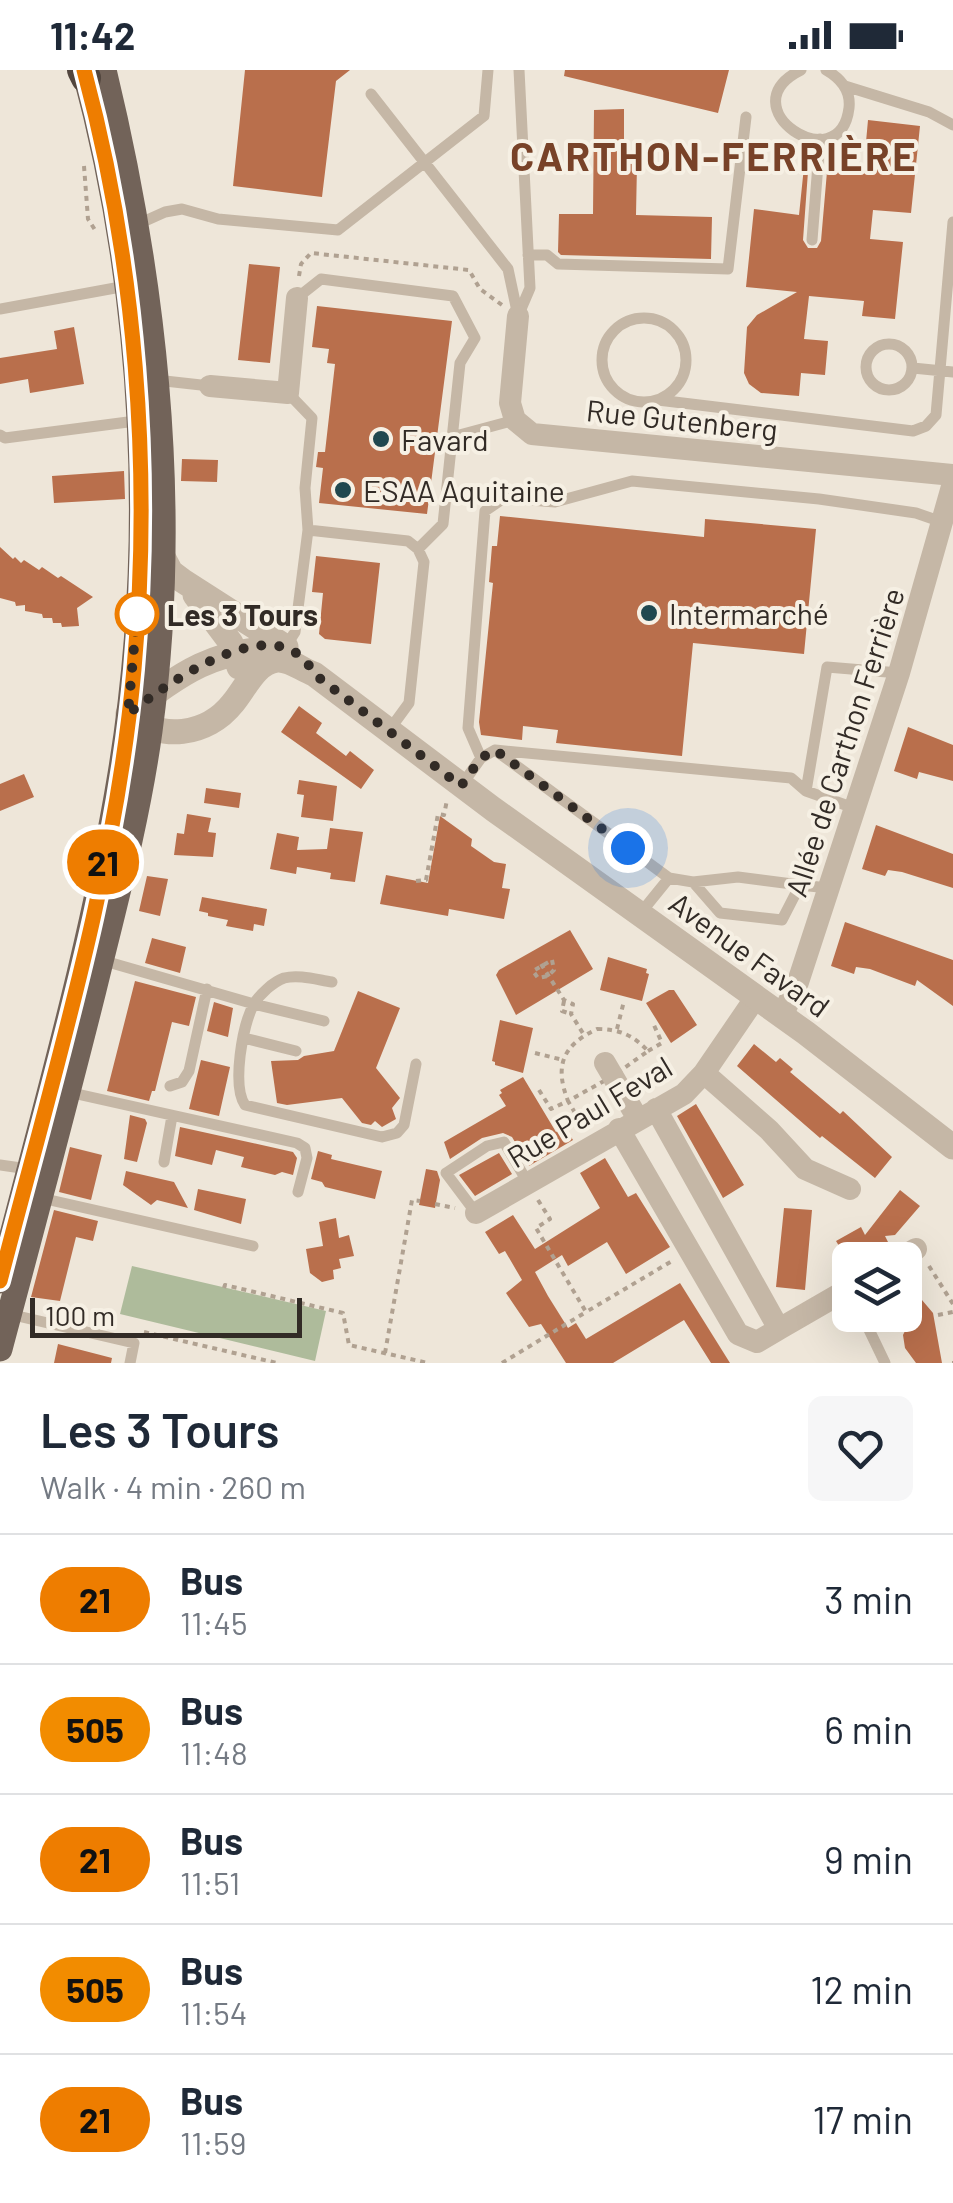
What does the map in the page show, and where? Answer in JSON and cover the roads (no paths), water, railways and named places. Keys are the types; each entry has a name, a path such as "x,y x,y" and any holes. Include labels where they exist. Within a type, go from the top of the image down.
{"main road":[{"path":"0,1281 59,1090 92,958 125,864 154,694 162,555 156,380 136,226 95,72"},
{"path":"92,958 128,714 140,553 134,349 95,72"},
{"path":"0,1349 30,1187"}],"street":[{"path":"210,386 288,393 297,298"},
{"path":"515,420 510,403 518,316"},
{"name":"Rue Gutenberg","path":"515,420 532,434 953,479"},
{"name":"Allée de Carthon Ferrière","path":"782,1016 798,982 900,673 953,479"},
{"name":"Avenue Favard","path":"162,555 171,572 308,661 314,674"},
{"name":"Avenue Favard","path":"183,581 211,614 234,652 240,692"},
{"path":"150,731 128,714 196,666 234,652 285,647"},
{"name":"Avenue Favard","path":"150,731 170,734 218,716 272,661 290,662 314,674 390,729 454,793 640,915 756,997 953,1146"},
{"name":"Rue Paul Feval","path":"476,1213 684,1094 704,1073 756,997"},
{"path":"605,1063 638,1119 697,1181 779,1329"},
{"path":"704,1073 769,1130 804,1168 850,1189"},
{"path":"638,1119 661,1202 738,1334 757,1342 770,1363"},
{"path":"661,1202 697,1181"},
{"path":"705,1279 741,1260"},
{"path":"757,1342 832,1300"}],"lane":[{"path":"136,226 165,212 182,209 218,218 338,230 484,116 488,70"},
{"path":"518,316 530,288 520,70"},
{"path":"801,70 784,83 778,94 780,118 796,136 820,139 840,128 849,108 845,86"},
{"path":"826,70 845,86 929,112 953,125"},
{"path":"371,94 508,268 518,316"},
{"path":"528,255 546,256 558,264 728,269 746,116"},
{"path":"812,240 820,139"},
{"path":"658,400 680,382 686,354 672,328 644,318 630,320 609,336 601,361 604,374 619,395 644,402 658,400 913,430 926,426 936,415 947,372 953,222"},
{"path":"297,298 321,280 453,296 475,338 460,363 443,524 418,549"},
{"path":"0,310 124,285 130,288 150,327"},
{"path":"895,344 908,353 912,368 902,387 887,390 873,384 866,364 868,356 879,346 895,344"},
{"path":"912,368 947,372"},
{"path":"156,380 210,386"},
{"path":"285,647 295,632 308,530 305,488 312,418 288,393"},
{"path":"452,437 515,420"},
{"path":"0,436 128,422 150,436 162,486"},
{"path":"481,758 468,728 485,511 504,498 555,502 632,481 820,498 916,512 942,522"},
{"path":"308,530 408,541 418,549 424,562 409,703 390,729"},
{"path":"806,791 827,667 900,673"},
{"path":"495,750 669,878 693,882 738,877 829,888"},
{"path":"454,793 481,758 495,750 790,778 806,791 854,808"},
{"path":"640,915 669,878"},
{"path":"693,882 720,913 782,920 800,885"},
{"path":"92,958 324,1021"},
{"path":"332,982 284,978 254,1004 237,1086 245,1106 382,1137 397,1133 404,1125 416,1064"},
{"path":"170,1086 182,1082 189,1071 206,989"},
{"path":"244,1038 296,1051"},
{"path":"59,1090 297,1142 307,1158 298,1192"},
{"path":"164,1162 172,1116"},
{"path":"476,1213 446,1173 487,1146 504,1142 528,1183"},
{"path":"0,1165 30,1187 253,1246"},
{"path":"5,1313 134,1343 130,1363"},
{"path":"870,1332 885,1363"}],"place":[{"name":"Favard","path":"381,439"},
{"name":"ESAA Aquitaine","path":"343,490"},
{"name":"Intermarché","path":"649,613"},
{"name":"Les 3 Tours","path":"137,614"}],"district":[{"name":"CARTHON-FERRIÈRE","path":"714,155"}]}
